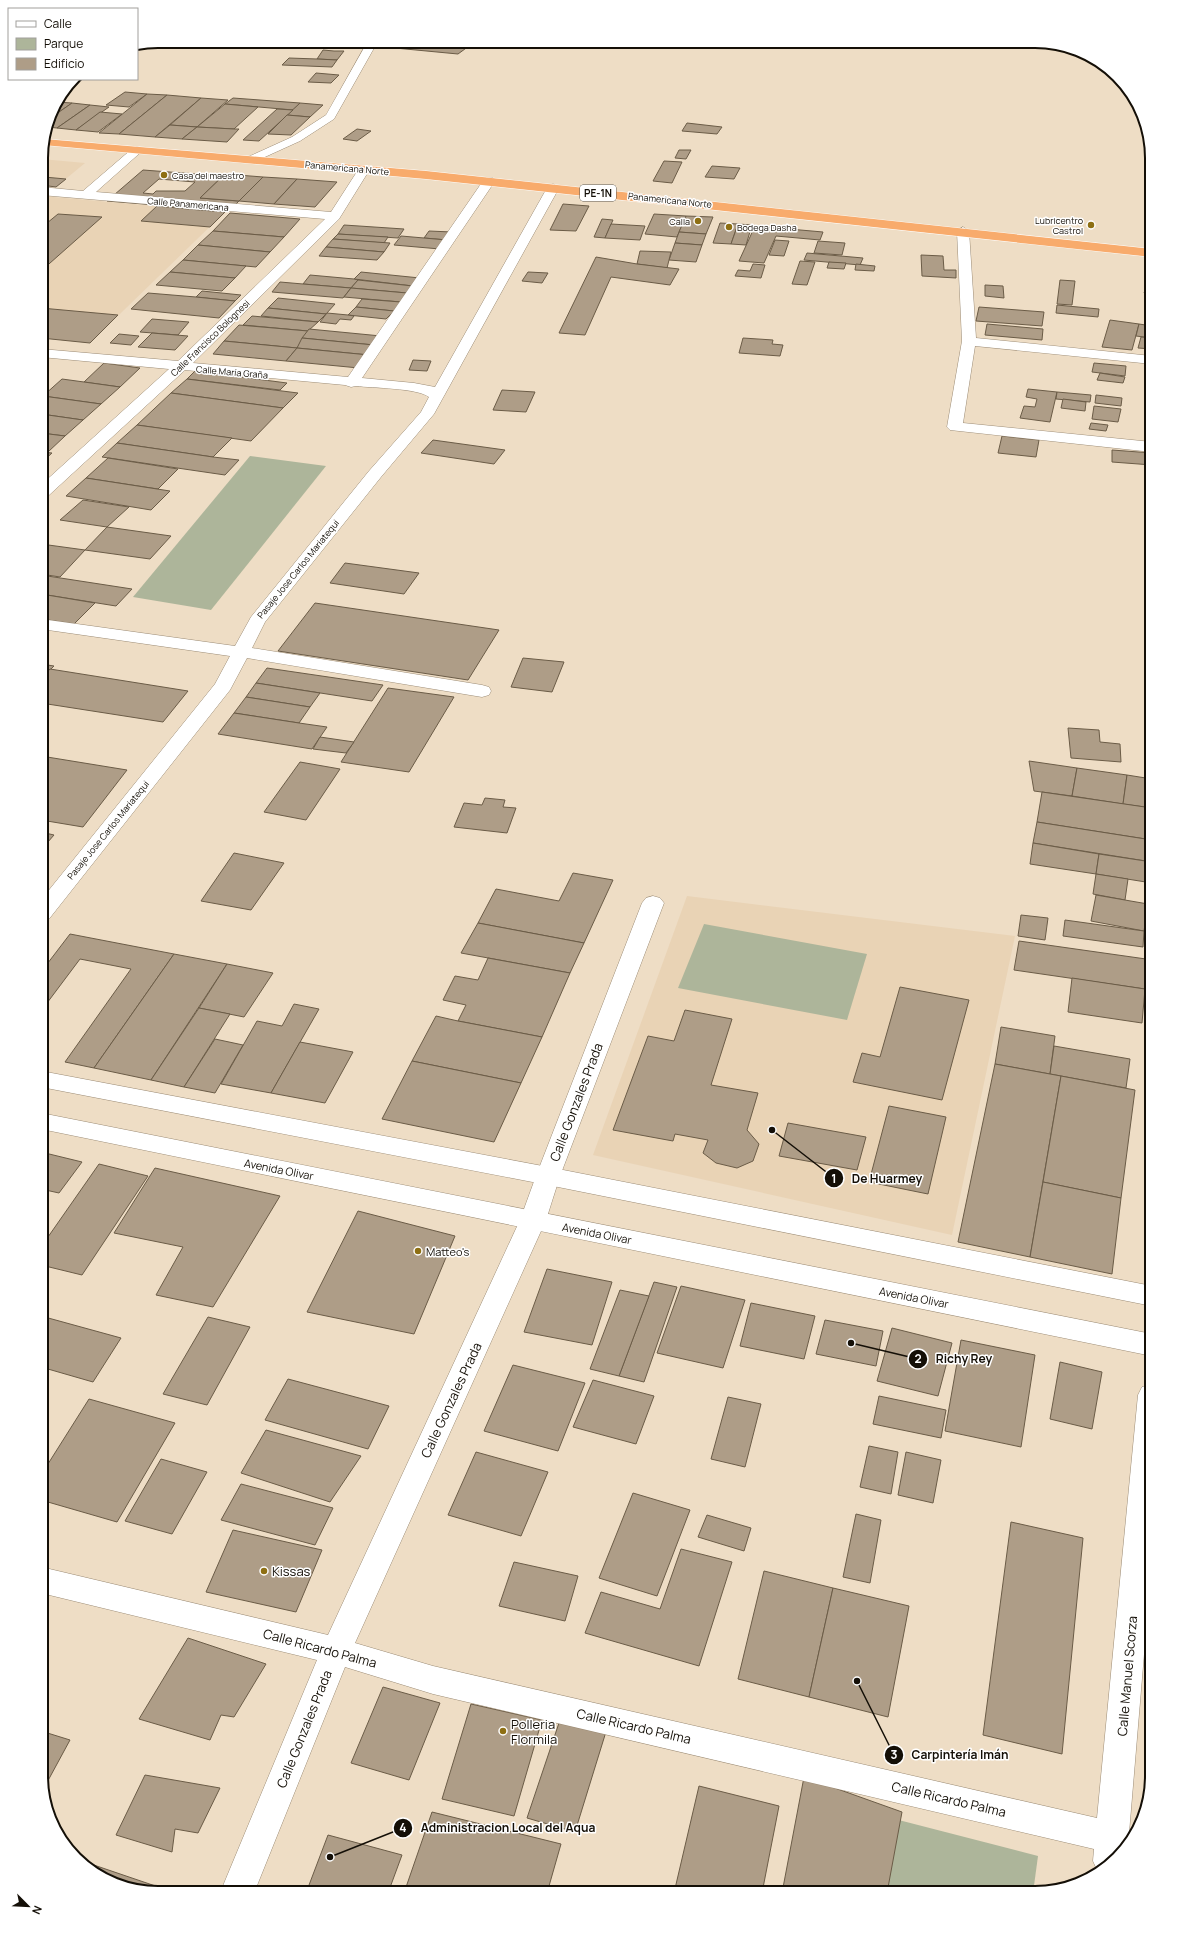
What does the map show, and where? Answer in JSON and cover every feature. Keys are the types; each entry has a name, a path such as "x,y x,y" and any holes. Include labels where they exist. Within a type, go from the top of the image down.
{"highway":[{"name":"Panamericana Norte","path":"49,143 252,159 489,181 1145,252"}],"street":[{"path":"252,159 296,139 330,117 368,48"},
{"path":"85,195 137,150"},
{"name":"Calle Francisco Bolognesi","path":"48,488 180,367 335,216 364,169"},
{"path":"351,383 489,181"},
{"name":"Pasaje Jose Carlos Mariatequi","path":"48,905 223,686 261,615 375,474 427,414 553,188"},
{"name":"Calle Panamericana","path":"48,192 335,216"},
{"path":"963,232 969,341 955,427 1145,446"},
{"path":"969,341 1145,359"},
{"name":"Calle María Graña","path":"48,354 351,383"},
{"path":"351,383 414,387 429,390 437,396"},
{"path":"48,625 241,652 482,691"},
{"name":"Calle Gonzales Prada","path":"240,1886 336,1650 533,1220 548,1176 652,903"},
{"path":"48,1080 548,1176 1145,1295"},
{"name":"Avenida Olivar","path":"48,1122 1145,1344"},
{"name":"Calle Manuel Scorza","path":"1111,1849 1145,1473"},
{"name":"Calle Ricardo Palma","path":"48,1582 336,1650 433,1680 1111,1849"}],"shaded area":[{"path":"48,160 85,163 56,187 48,186"},
{"path":"48,197 225,212 90,343 48,339"},
{"path":"687,896 1015,936 952,1235 593,1155"}],"green space":[{"path":"250,456 326,466 211,610 133,597"},
{"path":"704,924 867,954 847,1020 678,988"},
{"path":"887,1817 1038,1856 1034,1886 875,1886"}],"building":[{"path":"395,48 466,48 458,54"},
{"path":"323,50 344,51 337,60 317,59"},
{"path":"289,58 337,60 332,67 282,65"},
{"path":"316,73 339,75 331,83 308,82"},
{"path":"125,92 147,94 129,107 106,105"},
{"path":"147,94 167,95 119,134 99,133"},
{"path":"167,95 201,98 155,137 119,134"},
{"path":"201,98 228,100 197,127 170,125"},
{"path":"233,98 300,103 293,110 225,104"},
{"path":"63,102 72,103 57,113"},
{"path":"72,103 90,105 57,128 52,128 57,113"},
{"path":"300,103 323,105 310,117 287,115"},
{"path":"225,104 258,107 234,129 197,127"},
{"path":"90,105 109,107 76,130 57,128"},
{"path":"277,109 293,110 259,141 243,140"},
{"path":"100,112 122,114 98,132 76,130"},
{"path":"287,115 310,117 291,135 268,134"},
{"path":"687,123 722,127 717,134 682,131"},
{"path":"170,125 197,127 182,139 155,137"},
{"path":"197,127 239,129 227,142 182,139"},
{"path":"357,129 371,131 357,141 343,139"},
{"path":"679,150 691,150 686,159 675,158"},
{"path":"664,161 682,162 672,183 653,181"},
{"path":"712,166 740,168 734,179 705,177"},
{"path":"143,170 223,176 200,198 239,201 229,211 107,201","holes":["159,179 195,182 185,191 156,191 153,194 143,193"]},
{"path":"225,174 263,177 239,201 200,198"},
{"path":"48,177 66,179 56,187 48,186"},
{"path":"263,177 297,179 274,204 239,201"},
{"path":"297,179 337,182 315,207 274,204"},
{"path":"563,204 589,206 576,231 550,230"},
{"path":"157,206 225,212 210,227 141,221"},
{"path":"230,213 300,219 284,237 213,231"},
{"path":"58,214 102,217 48,265 48,222"},
{"path":"654,214 686,216 677,237 645,234"},
{"path":"686,216 713,217 706,234 679,232"},
{"path":"602,219 613,220 605,238 594,237"},
{"path":"720,223 738,224 731,244 713,243"},
{"path":"611,224 645,226 640,240 605,238"},
{"path":"738,224 752,225 746,245 731,244"},
{"path":"344,225 404,229 398,238 338,234"},
{"path":"755,226 823,232 820,240 776,236 764,263 739,261"},
{"path":"213,231 284,237 270,252 198,245"},
{"path":"429,231 452,232 447,240 424,238"},
{"path":"679,232 706,234 702,245 675,243"},
{"path":"338,234 388,237 384,243 333,239"},
{"path":"401,236 447,240 440,249 394,245"},
{"path":"333,239 390,243 384,252 326,247"},
{"path":"775,240 789,241 784,256 769,255"},
{"path":"818,241 845,243 842,255 814,253"},
{"path":"675,243 702,245 696,262 669,260"},
{"path":"198,245 270,252 256,267 183,260"},
{"path":"326,247 384,252 377,260 319,256"},
{"path":"640,251 671,252 667,268 637,264"},
{"path":"807,253 863,258 860,265 804,260"},
{"path":"921,255 943,256 944,270 956,270 956,278 922,276"},
{"path":"596,257 679,269 670,285 611,277 585,335 559,333"},
{"path":"183,260 246,266 235,278 170,272"},
{"path":"800,261 815,262 807,285 792,284"},
{"path":"829,262 846,263 844,269 827,268"},
{"path":"753,264 765,265 761,278 735,276 738,270 750,271"},
{"path":"856,264 875,266 874,271 855,270"},
{"path":"170,272 235,278 222,291 156,285"},
{"path":"361,272 420,278 413,286 354,279"},
{"path":"528,272 548,273 542,283 522,281"},
{"path":"310,275 358,280 351,288 303,284"},
{"path":"358,280 413,286 407,293 351,288"},
{"path":"1060,280 1075,281 1072,305 1057,304"},
{"path":"280,282 351,288 343,298 272,292"},
{"path":"985,285 1003,286 1004,298 985,296"},
{"path":"351,288 407,293 401,302 344,297"},
{"path":"202,291 241,295 235,301 196,297"},
{"path":"148,293 235,301 219,318 131,309"},
{"path":"278,298 335,304 326,314 268,308"},
{"path":"362,299 401,302 394,311 356,307"},
{"path":"1057,305 1099,309 1098,317 1056,313"},
{"path":"356,307 394,311 386,319 348,315"},
{"path":"979,307 1044,312 1042,326 976,321"},
{"path":"268,308 326,314 318,322 261,316"},
{"path":"48,309 118,315 90,343 48,339"},
{"path":"327,313 354,316 351,320 340,319 336,324 320,322"},
{"path":"252,316 318,322 308,331 243,325"},
{"path":"152,319 189,322 178,335 140,332"},
{"path":"1110,320 1139,324 1132,350 1102,347"},
{"path":"987,324 1043,329 1042,340 985,335"},
{"path":"1139,324 1145,325 1145,337 1136,336"},
{"path":"239,325 308,331 297,348 224,341"},
{"path":"309,329 381,336 374,345 302,338"},
{"path":"152,333 188,336 175,350 138,347"},
{"path":"119,334 139,336 131,345 110,343"},
{"path":"1141,337 1145,337 1145,348 1138,348"},
{"path":"302,338 374,345 369,355 297,348"},
{"path":"743,338 773,340 772,344 783,345 780,356 739,353"},
{"path":"224,341 297,348 286,361 213,354"},
{"path":"297,348 369,355 359,368 286,361"},
{"path":"413,360 431,361 427,371 409,370"},
{"path":"104,363 140,368 120,387 84,382"},
{"path":"1094,363 1126,366 1125,376 1092,372"},
{"path":"195,371 287,383 280,390 187,379"},
{"path":"1100,373 1125,377 1123,383 1097,380"},
{"path":"62,379 120,387 101,404 48,397 48,392"},
{"path":"187,379 298,393 283,408 171,393"},
{"path":"1028,389 1057,392 1050,422 1020,418 1024,406 1035,407 1037,399 1026,397"},
{"path":"502,390 535,392 526,412 493,410"},
{"path":"1057,392 1091,395 1090,402 1056,399"},
{"path":"171,393 283,408 251,441 137,425"},
{"path":"1096,395 1122,398 1121,406 1095,403"},
{"path":"48,397 101,404 83,420 48,415"},
{"path":"1063,399 1086,402 1085,411 1061,408"},
{"path":"1094,406 1121,409 1118,422 1092,419"},
{"path":"48,415 83,420 65,436 48,434"},
{"path":"1091,423 1108,425 1106,431 1089,429"},
{"path":"137,425 232,438 213,457 117,443"},
{"path":"48,434 65,436 48,452"},
{"path":"1002,436 1039,440 1036,457 998,453"},
{"path":"433,440 505,450 494,464 421,453"},
{"path":"117,443 239,460 225,475 102,457"},
{"path":"1112,450 1145,452 1145,464 1112,462"},
{"path":"108,458 178,469 158,489 86,478"},
{"path":"86,478 170,491 151,510 66,496"},
{"path":"83,500 129,507 107,527 60,520"},
{"path":"107,527 171,536 150,559 85,550"},
{"path":"48,545 85,550 60,577 48,575"},
{"path":"345,563 419,573 404,594 330,583"},
{"path":"48,576 132,589 116,606 48,595"},
{"path":"48,595 95,603 74,624 48,620"},
{"path":"315,603 499,630 468,680 278,651"},
{"path":"523,658 564,662 552,692 511,687"},
{"path":"48,665 54,666 48,672"},
{"path":"267,668 383,685 372,701 256,683"},
{"path":"50,669 188,691 163,722 48,704 48,671"},
{"path":"256,683 320,693 310,707 246,697"},
{"path":"388,688 454,697 409,772 341,762"},
{"path":"246,697 310,707 299,723 234,713"},
{"path":"234,713 327,727 312,749 218,734"},
{"path":"1068,728 1099,730 1100,742 1120,744 1121,762 1071,758"},
{"path":"320,737 354,742 346,753 313,749"},
{"path":"48,757 127,770 83,827 48,821"},
{"path":"1029,761 1077,768 1072,796 1034,791"},
{"path":"300,762 340,769 306,820 264,812"},
{"path":"1077,768 1127,775 1123,804 1072,796"},
{"path":"1127,775 1145,778 1145,807 1123,804"},
{"path":"1042,792 1145,807 1145,839 1037,822"},
{"path":"485,798 505,800 503,807 516,808 507,833 454,827 464,803 482,805"},
{"path":"1037,822 1145,839 1145,861 1033,843"},
{"path":"48,834 54,835 48,842"},
{"path":"1033,843 1099,854 1096,874 1030,864"},
{"path":"234,853 284,863 251,910 201,901"},
{"path":"1099,854 1145,861 1145,882 1096,874"},
{"path":"573,873 613,880 584,943 478,923 496,889 559,901"},
{"path":"1096,874 1128,879 1125,900 1093,894"},
{"path":"1096,895 1145,903 1144,931 1091,921"},
{"path":"1021,915 1048,918 1045,940 1018,936"},
{"path":"1065,920 1144,931 1143,947 1063,936"},
{"path":"478,923 584,943 570,973 461,953"},
{"path":"70,934 174,954 94,1068 65,1062 131,969 80,959 48,1002 48,963"},
{"path":"1019,941 1145,959 1145,989 1014,970"},
{"path":"174,954 227,964 151,1080 94,1068"},
{"path":"488,958 570,973 542,1037 458,1021 466,1005 443,1000 455,976 478,980"},
{"path":"227,964 273,973 244,1017 199,1008"},
{"path":"1072,978 1145,989 1142,1023 1068,1012"},
{"path":"900,987 969,1000 942,1100 853,1082 862,1053 880,1057"},
{"path":"294,1004 319,1009 271,1093 221,1084 257,1021 282,1026"},
{"path":"199,1008 230,1014 184,1087 151,1080"},
{"path":"685,1010 732,1019 711,1085 758,1093 747,1130 759,1144 753,1161 737,1168 716,1163 703,1153 708,1140 675,1134 673,1141 613,1130 648,1036 674,1041"},
{"path":"436,1016 542,1037 521,1083 412,1061"},
{"path":"1001,1027 1055,1036 1050,1074 995,1064"},
{"path":"215,1039 243,1045 215,1093 184,1087"},
{"path":"300,1042 353,1052 325,1103 271,1093"},
{"path":"1054,1046 1130,1059 1126,1088 1050,1074"},
{"path":"412,1061 521,1083 494,1142 382,1119"},
{"path":"995,1064 1061,1076 1030,1257 958,1242"},
{"path":"1061,1076 1135,1090 1121,1198 1043,1182"},
{"path":"889,1106 946,1117 928,1194 869,1182"},
{"path":"788,1123 866,1137 857,1170 779,1156"},
{"path":"48,1154 82,1162 59,1193 48,1191"},
{"path":"99,1164 148,1176 82,1275 48,1267 48,1237"},
{"path":"155,1168 280,1196 213,1307 156,1295 183,1247 114,1233"},
{"path":"1043,1182 1121,1198 1112,1274 1030,1257"},
{"path":"358,1211 455,1236 414,1334 307,1312"},
{"path":"547,1269 612,1282 592,1345 524,1332"},
{"path":"654,1282 677,1287 644,1382 619,1376"},
{"path":"681,1286 745,1300 723,1368 657,1353"},
{"path":"620,1290 649,1296 619,1376 590,1369"},
{"path":"751,1303 815,1316 804,1359 740,1346"},
{"path":"208,1317 250,1327 207,1405 163,1394"},
{"path":"48,1318 121,1338 93,1382 48,1369"},
{"path":"825,1320 883,1331 876,1366 816,1354"},
{"path":"892,1328 952,1343 938,1396 877,1381"},
{"path":"961,1340 1035,1355 1021,1447 945,1431"},
{"path":"1060,1362 1102,1372 1092,1429 1050,1419"},
{"path":"513,1365 585,1383 558,1451 484,1431"},
{"path":"288,1379 389,1406 368,1449 265,1420"},
{"path":"593,1380 654,1396 636,1444 573,1427"},
{"path":"879,1396 946,1410 941,1438 873,1424"},
{"path":"728,1397 761,1404 745,1467 711,1459"},
{"path":"89,1399 175,1423 117,1522 48,1502 48,1464"},
{"path":"266,1430 361,1456 330,1502 241,1473"},
{"path":"869,1446 898,1452 891,1494 860,1487"},
{"path":"476,1452 548,1472 521,1536 448,1515"},
{"path":"906,1452 941,1460 933,1503 898,1495"},
{"path":"161,1459 207,1472 172,1534 125,1521"},
{"path":"241,1484 333,1508 315,1545 221,1520"},
{"path":"633,1493 690,1510 657,1596 599,1578"},
{"path":"856,1514 881,1520 870,1583 843,1577"},
{"path":"707,1515 751,1528 744,1551 698,1537"},
{"path":"1011,1522 1083,1538 1062,1754 983,1735"},
{"name":"Kissas","path":"233,1530 322,1550 296,1612 206,1592"},
{"path":"681,1549 732,1562 699,1666 585,1633 601,1592 660,1609"},
{"path":"514,1562 578,1576 565,1621 499,1606"},
{"path":"764,1571 833,1588 809,1697 738,1679"},
{"path":"833,1588 909,1606 888,1717 809,1697"},
{"path":"188,1638 266,1664 234,1717 221,1715 210,1740 139,1719"},
{"path":"383,1687 440,1703 409,1780 351,1763"},
{"path":"471,1704 542,1720 514,1816 442,1799"},
{"path":"563,1711 609,1722 575,1832 527,1818"},
{"path":"48,1733 70,1740 48,1781"},
{"path":"145,1775 220,1788 198,1833 175,1829 172,1852 116,1835"},
{"path":"804,1777 902,1812 888,1886 783,1886"},
{"path":"699,1786 779,1806 763,1886 676,1886"},
{"path":"432,1812 561,1844 549,1886 406,1886"},
{"path":"328,1835 402,1855 391,1886 309,1886"},
{"path":"92,1865 155,1886 136,1884 122,1880 109,1875"}],"place":[{"name":"Casa del maestro","path":"164,175"},
{"name":"Calla","path":"698,221"},
{"name":"Lubricentro Castrol","path":"1091,225"},
{"name":"Bodega Dasha","path":"729,227"},
{"name":"De Huarmey","path":"772,1130"},
{"name":"Matteo's","path":"418,1251"},
{"name":"Richy Rey","path":"851,1343"},
{"name":"Kissas","path":"264,1571"},
{"name":"Carpintería Imán","path":"857,1681"},
{"name":"Polleria Flormila","path":"503,1731"},
{"name":"Administracion Local del Aqua","path":"330,1857"}]}
